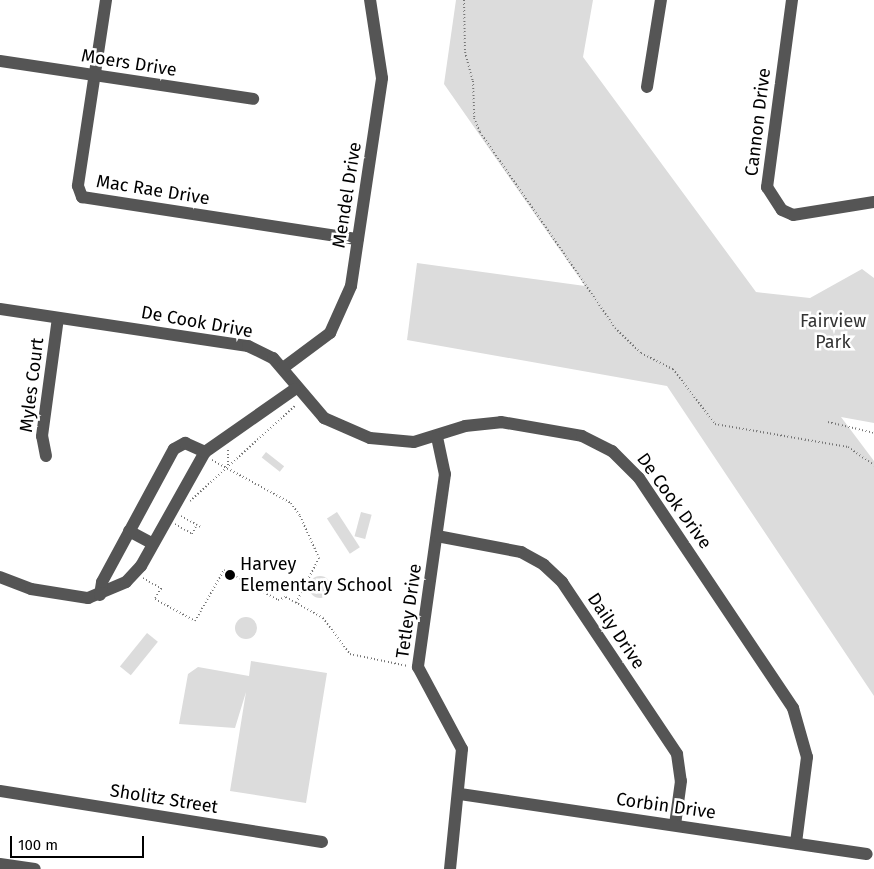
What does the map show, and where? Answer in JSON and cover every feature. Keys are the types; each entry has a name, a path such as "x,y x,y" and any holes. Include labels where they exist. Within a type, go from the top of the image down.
{"street":[{"name":"Mac Rae Drive","path":"106,0 78,186 82,197 358,239"},
{"name":"Mendel Drive","path":"283,368 312,350 340,317 352,286 382,78 370,0"},
{"path":"647,87 661,0"},
{"name":"Cannon Drive","path":"792,0 768,187 782,210 793,216 874,202"},
{"name":"Moers Drive","path":"0,61 253,99"},
{"name":"De Cook Drive","path":"0,309 248,346 283,368 295,389 324,418 356,434 404,442 437,437 478,423 513,423 592,440 631,468 793,708 807,756 796,843"},
{"name":"Myles Court","path":"46,456 42,436 58,318"},
{"path":"0,577 31,589 94,596 133,577 208,455 295,389"},
{"name":"Tetley Drive","path":"437,437 445,474 418,668 459,739 464,765 450,869"},
{"path":"94,596 178,444 192,444 208,455"},
{"path":"130,532 153,544"},
{"name":"Daily Drive","path":"437,536 521,552 544,564 562,582 677,754 681,781 674,825"},
{"name":"Sholitz Street","path":"0,791 322,842"},
{"name":"Corbin Drive","path":"460,794 867,854"},
{"path":"0,864 35,869"}],"path":[{"path":"464,0 465,52 473,80 474,118 480,132 615,328 641,354 673,369 715,424 848,447 874,465"},
{"path":"185,504 228,468 296,405"},
{"path":"828,422 874,433"},
{"path":"228,445 228,468"},
{"path":"208,455 291,503 300,516 319,558 296,603"},
{"path":"179,514 201,527"},
{"path":"174,524 192,534 197,524"},
{"path":"161,588 155,599 195,621 224,570 278,600 286,598 322,618 350,654 418,668"},
{"path":"143,578 164,590"}],"green space":[{"name":"Fairview Park","path":"456,0 593,0 583,57 756,292 810,298 862,269 874,278 874,423 841,417 874,461 874,696 667,386 407,340 417,263 585,286 444,84"},
{"path":"266,452 284,466 280,472 262,458"},
{"path":"337,512 360,547 350,554 327,519"},
{"path":"361,512 372,515 365,539 355,536"},
{"path":"320,576 328,579 331,587 328,595 320,598 312,595 309,587 312,579"},
{"path":"246,617 254,620 257,628 254,636 246,639 238,636 235,628 238,620"},
{"path":"147,633 158,642 131,675 120,666"},
{"path":"251,661 327,673 306,803 230,791 246,692 235,728 179,724 188,674 198,667 249,676"}],"place":[{"name":"Harvey Elementary School","path":"230,575"}]}
